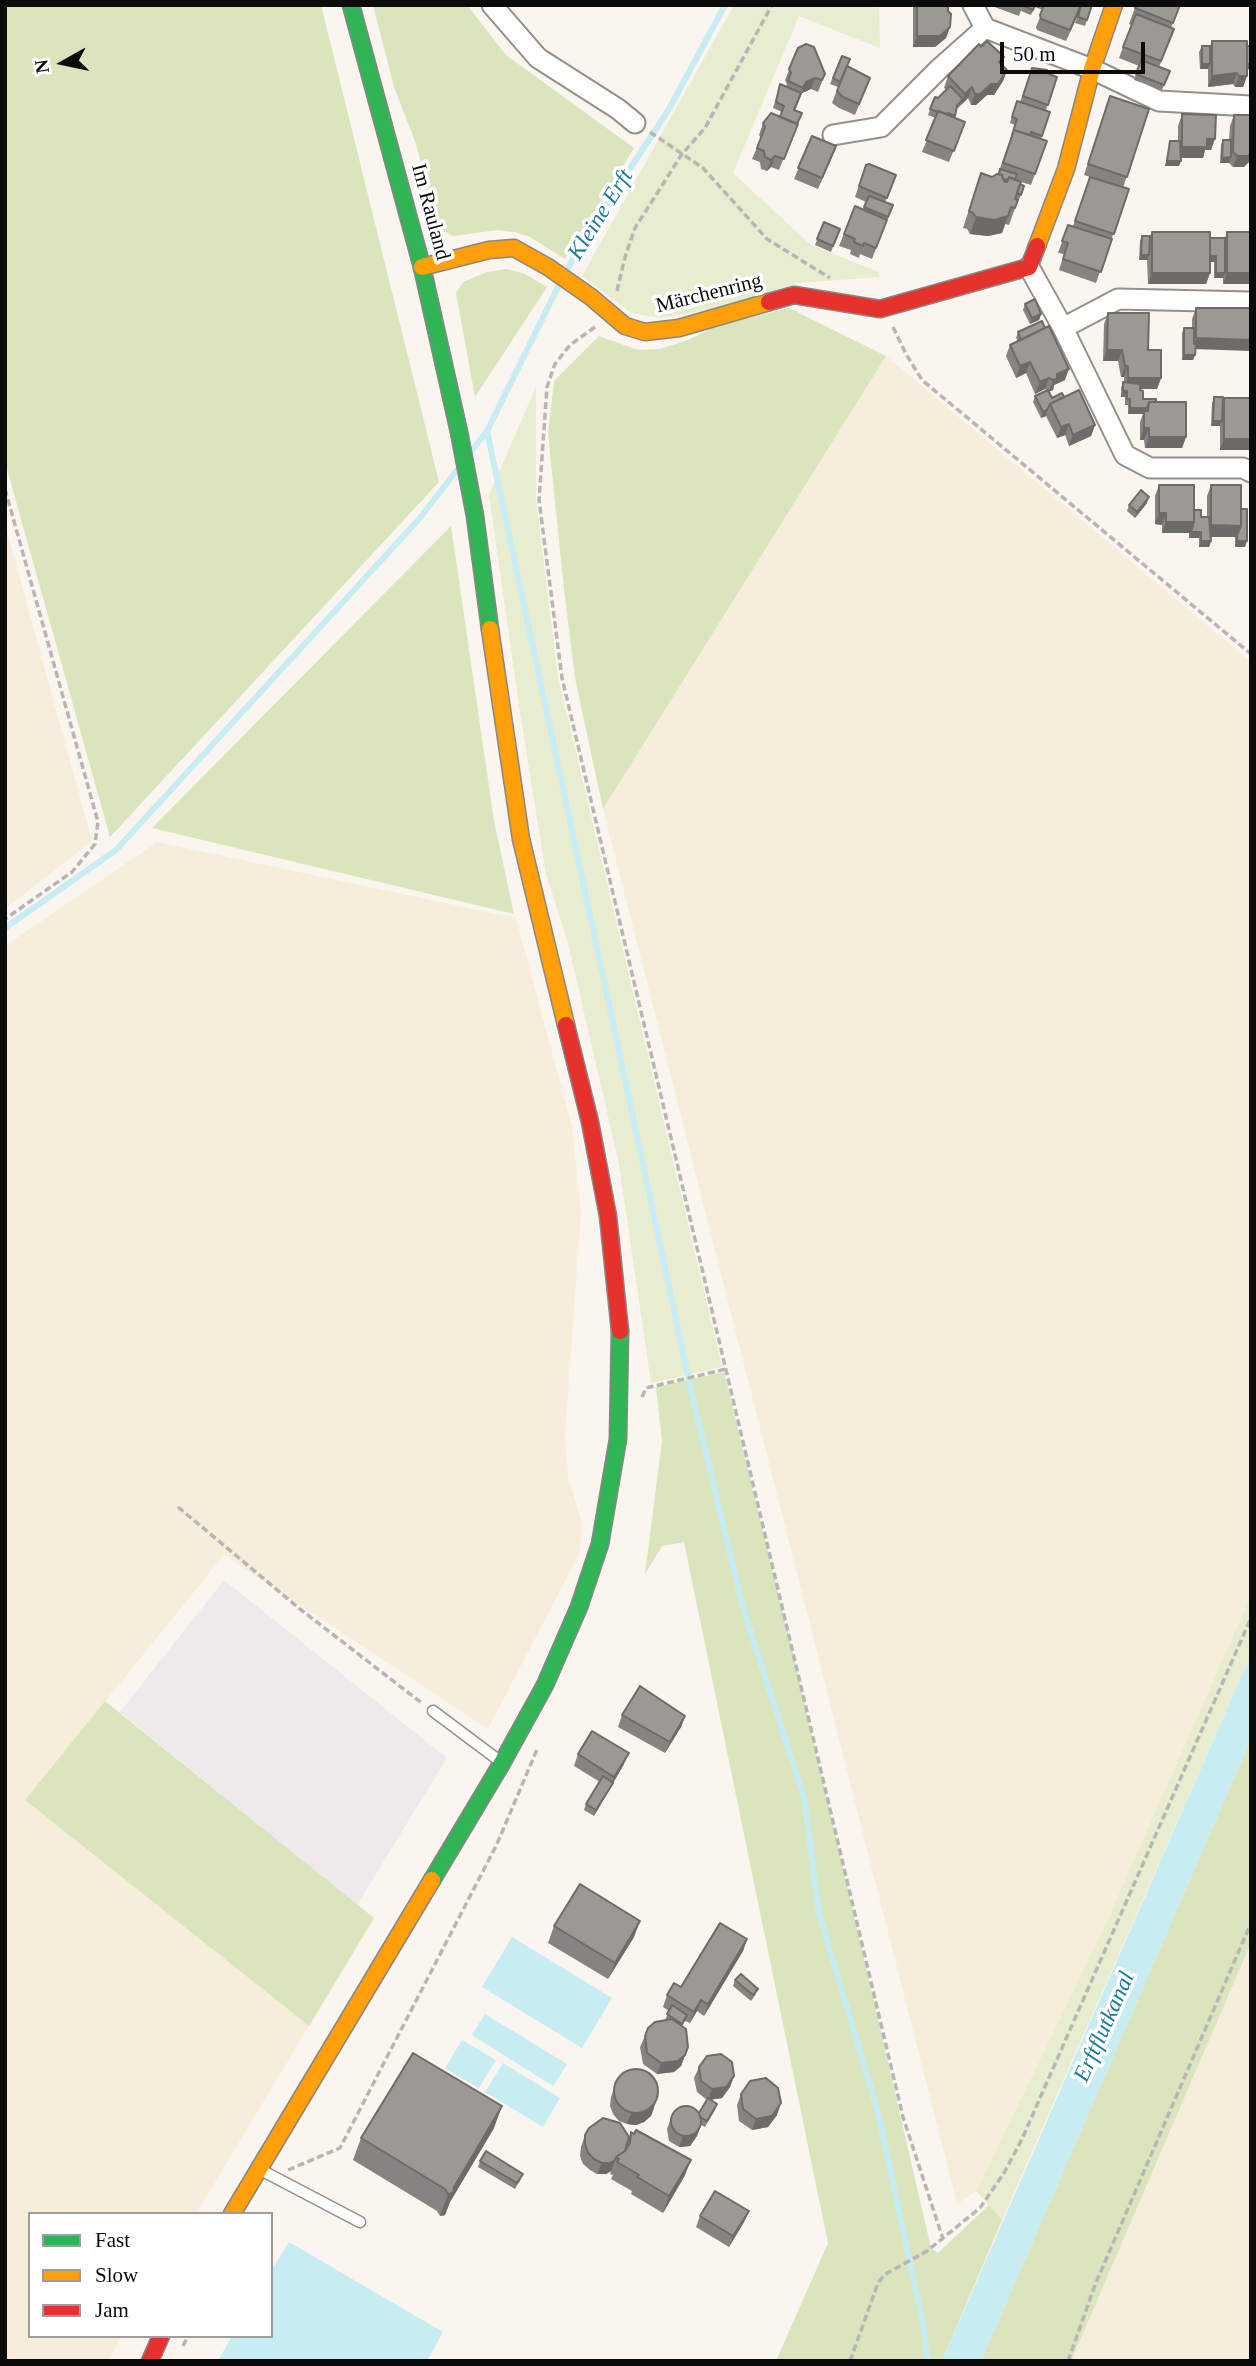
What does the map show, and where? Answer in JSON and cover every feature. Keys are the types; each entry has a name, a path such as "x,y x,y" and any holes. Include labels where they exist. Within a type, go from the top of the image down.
{"street":[{"name":"Im Rauland","path":"233,2212 502,1763 545,1685 564,1646 600,1544 618,1439 620,1331 608,1216 590,1122 521,839 475,516 459,432 422,267 351,5"},
{"path":"492,5 538,58 618,109 641,127"},
{"path":"973,5 985,28 1092,69 1159,102 1251,106"},
{"path":"1114,5 1092,69 1066,169 1029,267 1063,328 1125,455 1150,468 1242,468 1251,472"},
{"path":"833,135 881,127 985,28"},
{"name":"Märchenring","path":"422,267 489,250 514,248 548,267 591,297 625,326 645,332 664,331 794,295 880,309 1029,267"},
{"path":"1063,328 1118,299 1251,302"},
{"path":"150,2361 160,2338"}],"lane":[{"path":"433,1711 502,1763"},
{"path":"258,2169 359,2222"}],"path":[{"path":"772,5 705,128 682,154 635,228 616,291 621,307 616,320 600,323 570,345 555,364 547,387 539,500 562,678 903,2117 943,2239"},
{"path":"641,127 703,168 767,239 835,281"},
{"path":"880,309 922,380 1251,654"},
{"path":"5,489 98,822 95,844 72,872 5,919"},
{"path":"646,1388 726,1369"},
{"path":"178,1507 300,1609 433,1711"},
{"path":"850,2361 878,2283 893,2268 943,2239 980,2208 1004,2173 1022,2139 1251,1618"},
{"path":"1068,2361 1095,2285 1251,1923"}],"shaded area":[{"path":"886,356 1251,662 1251,1595 1102,1932 976,2191 957,2204 603,809"},
{"path":"5,524 92,841 5,909"},
{"path":"157,842 516,918 572,1127 581,1212 565,1436 568,1476 582,1524 580,1552 488,1729 224,1555 25,1800 309,2026 197,2212 28,2212 28,2338 121,2338 108,2361 5,2361 5,946"},
{"path":"224,1580 447,1758 357,1905 120,1712"},
{"path":"1251,1943 1251,2361 1071,2361"}],"green space":[{"path":"5,5 321,5 439,482 110,837 5,462"},
{"path":"373,5 467,5 506,55 634,148 565,259 530,237 515,232 497,230 454,236 443,231 434,211 415,141 394,87"},
{"path":"734,5 879,5 880,48 799,16 733,173 811,245 879,272 880,277 798,283 713,309 661,318 631,313 582,276"},
{"path":"507,269 525,274 547,287 475,397 456,293 463,282 487,272"},
{"path":"789,308 886,356 603,809 575,678 564,589 548,434 554,381 599,336 638,350 660,349 688,340 717,326"},
{"path":"536,387 536,500 558,677 722,1367 651,1383 619,1164 568,943 546,874 489,495"},
{"path":"451,526 494,821 514,914 152,828"},
{"path":"724,1372 797,1670 931,2248 938,2253 989,2205 1002,2220 942,2361 776,2361 828,2243 684,1542 662,1546 645,1574 662,1441 656,1387"},
{"path":"1251,1595 1251,1654 1002,2220 976,2191 1102,1932"},
{"path":"105,1701 374,1918 309,2026 25,1800"},
{"path":"1251,1739 1251,1943 1071,2361 981,2361"}],"water":[{"name":"Erftflutkanal","path":"1251,1654 1251,1739 981,2361 942,2361"},
{"path":"512,1937 612,1998 582,2048 482,1987"},
{"path":"485,2014 567,2064 553,2086 472,2035"},
{"path":"462,2040 496,2060 479,2088 445,2068"},
{"path":"503,2063 560,2098 543,2127 485,2092"},
{"path":"289,2242 443,2332 427,2361 218,2361 231,2338 273,2338 273,2268"}],"building":[{"path":"917,5 948,5 951,14 950,27 940,36 917,36"},
{"path":"1044,5 1081,5 1070,30 1041,19"},
{"path":"1081,5 1092,5 1087,20 1078,17"},
{"path":"1136,5 1180,5 1173,23 1135,8"},
{"path":"1136,14 1174,29 1161,61 1123,47"},
{"path":"987,41 1004,57 999,62 1007,70 998,84 991,84 980,94 975,94 972,87 965,94 948,76 979,44 981,47"},
{"path":"1212,41 1247,41 1247,76 1239,76 1237,73 1212,76"},
{"path":"806,44 814,47 825,74 822,80 815,78 806,82 803,88 788,81 791,73 789,69 798,48"},
{"path":"1202,46 1210,46 1210,64 1202,64"},
{"path":"1247,46 1251,46 1251,64 1247,64"},
{"path":"842,56 850,59 840,82 833,78"},
{"path":"1141,60 1170,71 1164,85 1136,74"},
{"path":"847,66 870,78 859,104 843,97 837,91"},
{"path":"1032,68 1047,70 1049,74 1057,77 1048,105 1023,96"},
{"path":"780,84 801,93 794,110 802,113 797,124 780,117 784,106 776,102"},
{"path":"950,86 963,99 957,106 955,116 930,109 935,97 938,98"},
{"path":"1110,96 1149,109 1127,177 1088,164"},
{"path":"1017,101 1050,112 1042,136 1014,130 1012,135 1017,119 1012,117"},
{"path":"938,111 965,122 954,151 926,140"},
{"path":"771,113 798,124 784,159 775,156 771,160 765,157 764,151 757,148 765,127 763,123"},
{"path":"1182,114 1216,115 1215,139 1207,139 1207,147 1182,147"},
{"path":"1234,115 1251,115 1251,153 1248,156 1237,156 1233,152"},
{"path":"1014,130 1047,141 1035,174 1003,163"},
{"path":"812,136 836,146 822,178 798,168"},
{"path":"1223,140 1231,140 1231,157 1222,158"},
{"path":"1170,141 1180,141 1181,161 1167,161"},
{"path":"866,165 896,175 887,198 859,186"},
{"path":"1000,169 1017,174 1015,180 1009,177 1008,180 1003,179 999,174"},
{"path":"981,173 992,177 1002,175 1007,182 1009,177 1021,182 1015,208 1011,207 1008,216 994,220 976,217 969,211"},
{"path":"1090,177 1129,189 1114,234 1075,221"},
{"path":"1020,184 1024,186 1021,195 1017,193"},
{"path":"869,196 893,205 888,217 864,207"},
{"path":"855,206 887,220 876,248 864,243 863,246 844,234"},
{"path":"824,222 840,229 833,246 817,239"},
{"path":"1068,225 1112,239 1101,272 1063,259 1068,243 1062,241"},
{"path":"1152,232 1210,232 1210,273 1152,273"},
{"path":"1227,232 1251,232 1251,273 1227,273"},
{"path":"1142,236 1150,236 1149,255 1141,255"},
{"path":"1210,238 1225,238 1225,273 1216,273 1216,256 1210,256"},
{"path":"1035,299 1041,314 1032,318 1025,304"},
{"path":"1196,308 1251,308 1251,340 1196,338"},
{"path":"1108,313 1149,313 1148,350 1161,350 1161,378 1128,378 1128,366 1125,366 1122,350 1107,350"},
{"path":"1042,321 1045,328 1021,340 1018,332"},
{"path":"1049,326 1069,369 1057,374 1057,379 1049,378 1040,382 1030,362 1020,366 1010,345"},
{"path":"1184,328 1194,328 1195,355 1184,355"},
{"path":"1123,382 1140,384 1143,399 1156,399 1156,402 1149,402 1147,408 1130,408 1127,391 1123,391"},
{"path":"1048,390 1052,398 1062,393 1064,397 1050,404 1043,412 1035,396"},
{"path":"1079,390 1095,425 1073,435 1069,424 1061,427 1050,404"},
{"path":"1214,397 1223,397 1222,421 1213,421"},
{"path":"1224,398 1251,398 1251,439 1224,439"},
{"path":"1149,402 1186,402 1186,437 1149,437 1149,428 1144,428 1144,411 1148,411"},
{"path":"1159,485 1194,485 1194,522 1166,522 1166,513 1159,513"},
{"path":"1211,485 1241,485 1241,526 1211,525"},
{"path":"1141,490 1149,497 1137,512 1129,505"},
{"path":"1241,509 1247,509 1247,541 1237,541 1241,526"},
{"path":"1194,510 1201,510 1201,517 1209,517 1211,541 1201,541 1201,532 1191,532"},
{"path":"640,1686 685,1716 670,1742 622,1715"},
{"path":"592,1731 629,1753 614,1777 578,1754"},
{"path":"603,1776 613,1783 596,1810 586,1804"},
{"path":"580,1884 640,1921 615,1963 554,1926"},
{"path":"720,1923 747,1939 708,2004 701,2000 694,2012 667,1995 674,1983 681,1987"},
{"path":"741,1974 758,1989 753,1995 735,1980"},
{"path":"672,2005 687,2015 682,2024 667,2014"},
{"path":"672,2019 686,2029 688,2047 685,2055 678,2061 661,2063 647,2053 645,2036 648,2028 655,2022"},
{"path":"413,2053 502,2106 453,2193 448,2194 445,2189 361,2138"},
{"path":"721,2054 732,2062 734,2076 726,2087 712,2089 701,2081 699,2067 707,2056"},
{"path":"636,2069 652,2075 658,2091 652,2107 636,2113 620,2107 614,2091 620,2075"},
{"path":"766,2078 778,2088 781,2103 772,2116 756,2119 743,2109 741,2094 750,2081"},
{"path":"708,2098 717,2104 707,2121 700,2117 699,2113"},
{"path":"686,2106 692,2107 700,2115 700,2127 692,2135 686,2136 680,2135 672,2127 671,2121 672,2115 680,2107"},
{"path":"603,2118 620,2123 629,2137 625,2151 610,2163 594,2159 585,2144 585,2135 589,2128"},
{"path":"636,2130 691,2160 669,2196 617,2162 619,2159 616,2157 625,2151 630,2143 631,2132 634,2134"},
{"path":"486,2151 523,2174 517,2183 480,2161"},
{"path":"715,2191 749,2211 733,2236 700,2216"}],"waterway":[{"name":"Kleine Erft","path":"567,271 578,248 669,109 725,5"},
{"name":"Kleine Erft","path":"470,453 487,431 560,283"},
{"path":"487,431 691,1390 743,1608 804,1797 819,1913 878,2112 924,2329 927,2361"},
{"path":"5,928 116,850 419,519 457,470"}],"traffic: fast":[{"path":"351,5 422,267 459,432 475,516 490,629"},
{"path":"432,1880 545,1685 579,1607 600,1544 618,1439 620,1331"}],"traffic: slow":[{"path":"1037,246 1066,169 1092,69 1114,5"},
{"path":"422,267 489,250 514,248 548,267 591,297 625,326 645,332 679,328 769,302"},
{"path":"490,629 521,839 566,1025"},
{"path":"233,2212 432,1880"}],"traffic: jam":[{"path":"769,302 794,295 880,309 1029,267 1037,246"},
{"path":"566,1025 590,1122 608,1216 620,1331"},
{"path":"150,2361 160,2338"}]}
